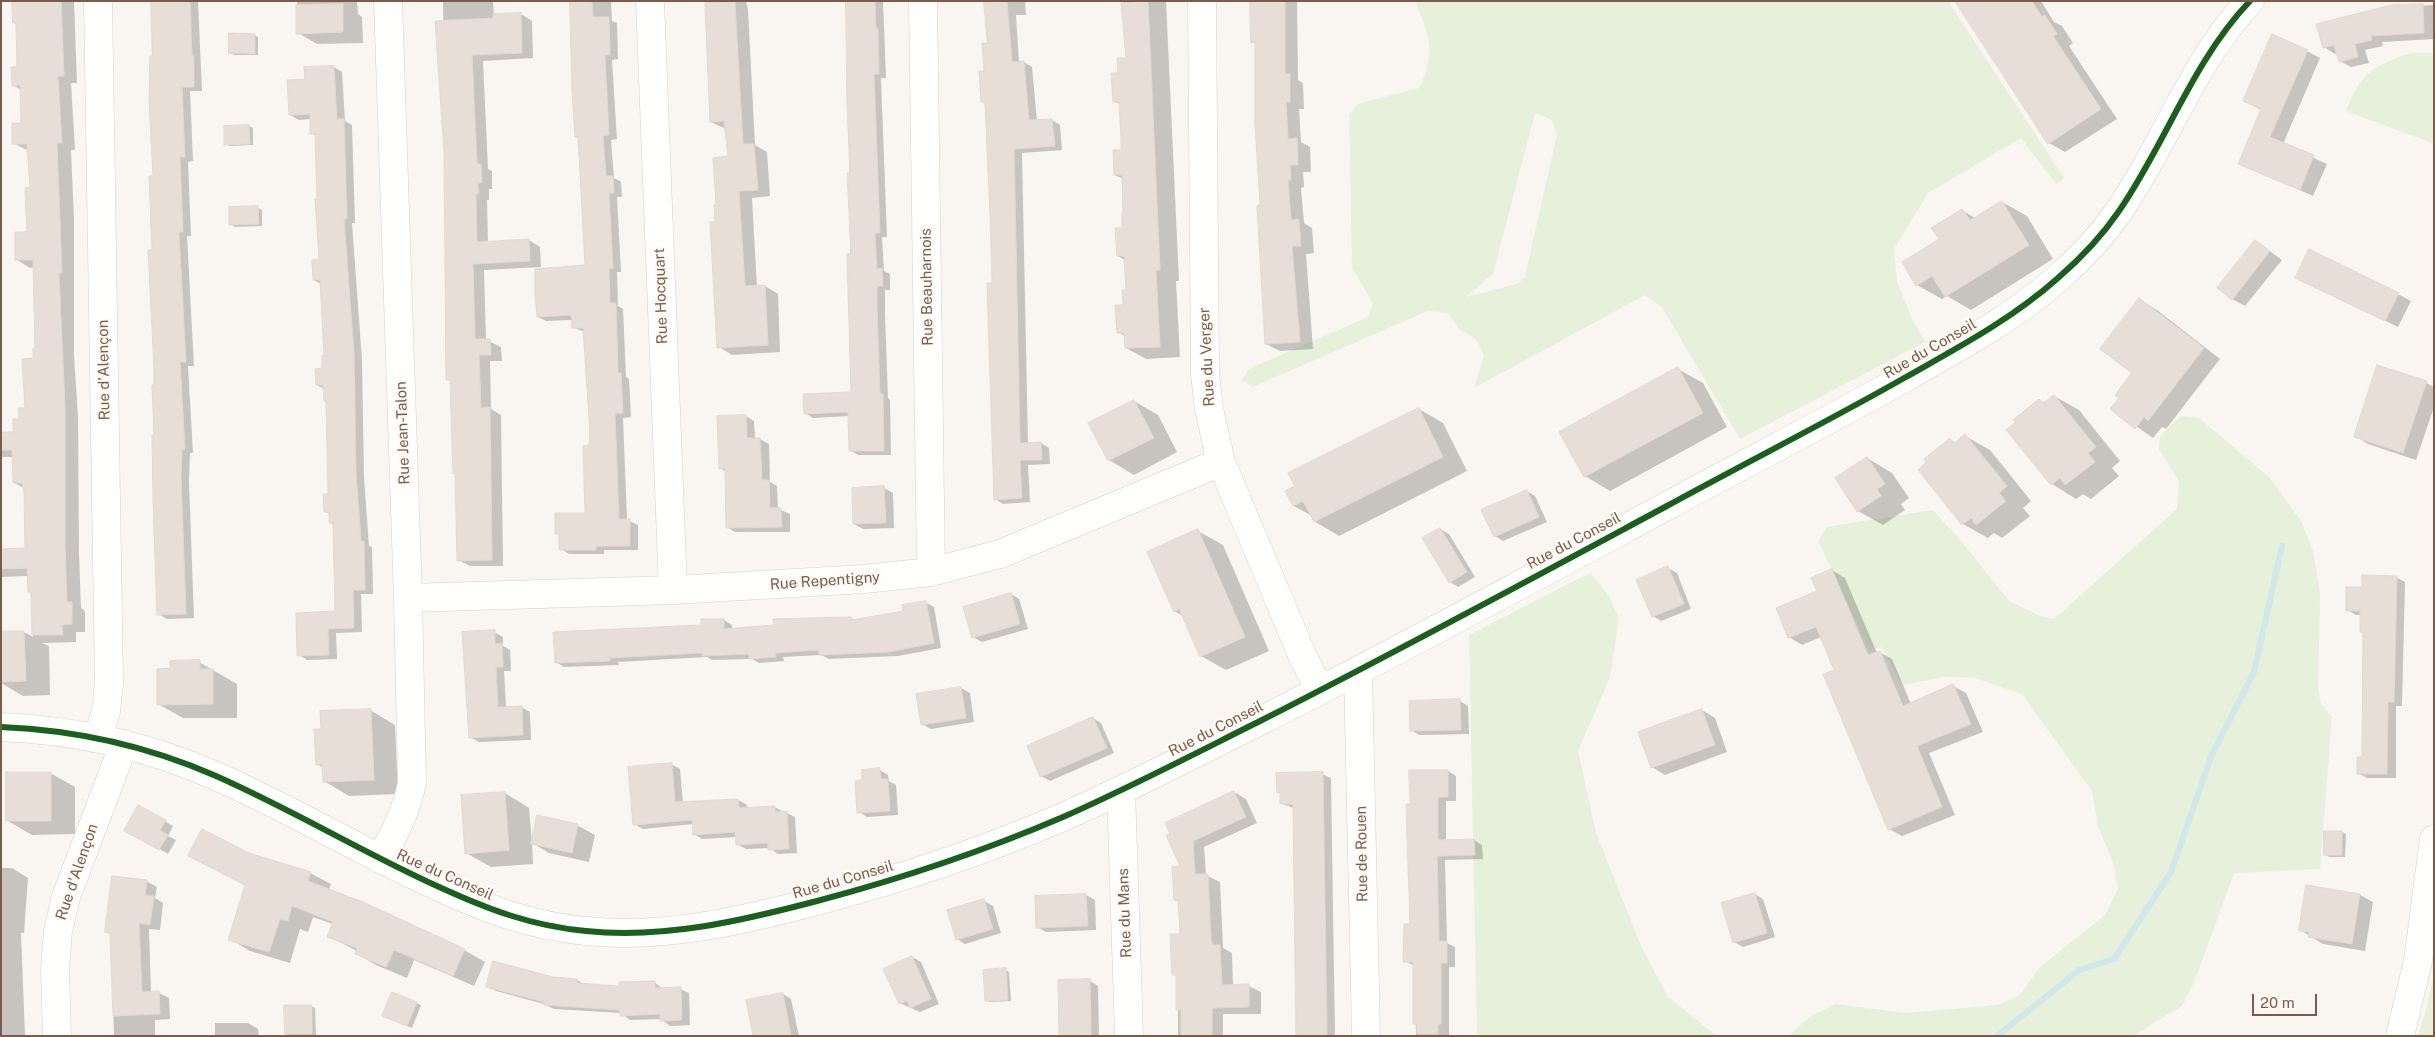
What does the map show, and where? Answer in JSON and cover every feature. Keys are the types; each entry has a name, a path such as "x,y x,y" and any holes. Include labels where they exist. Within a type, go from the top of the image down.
{"street":[{"name":"Rue d'Alençon","path":"57,1036 55,969 58,931 111,741 106,711 109,683 98,1"},
{"name":"Rue Jean-Talon","path":"380,859 399,827 407,807 412,783 408,598 388,1"},
{"name":"Rue Hocquart","path":"650,1 672,590"},
{"name":"Rue Beauharnois","path":"923,1 931,572"},
{"name":"Rue du Verger","path":"1202,1 1205,374 1209,409 1221,462 1303,657 1320,690"},
{"name":"Rue du Conseil","path":"1,727 39,729 111,741 175,760 212,774 380,859 482,906 521,920 594,932 673,931 766,915 899,877 1011,838 1121,790 1358,671 1885,389 1982,335 2021,309 2060,277 2094,244 2120,210 2210,52 2250,1"},
{"name":"Rue Repentigny","path":"408,598 672,590 855,580 931,572 1000,554 1221,462"},
{"name":"Rue de Rouen","path":"1358,671 1366,1036"},
{"name":"Rue du Mans","path":"1121,790 1129,1036"},
{"path":"2400,1036 2418,961 2434,840"}],"green space":[{"path":"1415,1 1948,1 2064,178 2056,184 2021,138 1928,193 1894,249 1897,282 1913,321 1925,342 1740,439 1662,307 1645,295 1474,388 1484,356 1477,340 1459,329 1448,313 1428,311 1252,387 1242,380 1249,369 1368,317 1373,303 1352,268 1349,115 1358,104 1419,88 1425,76 1429,54 1427,34","holes":["1535,113 1552,120 1557,134 1525,277 1517,284 1466,297 1493,274"]},
{"path":"2411,53 2434,53 2434,138 2432,143 2346,111 2357,87 2370,72 2387,62"},
{"path":"2181,416 2199,418 2269,477 2301,521 2313,551 2320,593 2318,690 2321,704 2332,717 2320,869 2234,873 2195,980 2182,1006 2133,1036 1789,1036 1809,1017 1836,1004 1905,1013 1998,1005 2019,996 2040,967 2105,915 2118,889 2114,865 2098,826 2092,791 2022,694 1975,678 1944,677 1902,685 1881,647 1870,651 1818,541 1827,527 1933,510 1961,541 2009,601 2040,616 2054,619 2177,509 2179,481 2159,449 2160,436"},
{"path":"1590,573 1609,596 1619,618 1610,677 1578,751 1596,833 1641,946 1668,997 1717,1036 1477,1036 1469,635"},
{"path":"2434,973 2434,1036 2418,1036 2429,999"}],"building":[{"path":"12,1 61,1 64,76 58,76 62,143 57,143 62,273 59,273 65,407 67,602 72,602 72,624 62,625 63,635 32,635 31,592 28,592 27,568 1,569 1,549 25,548 24,492 22,483 13,483 12,450 1,450 1,432 13,432 13,419 19,419 18,408 25,408 22,359 33,358 33,348 35,348 33,260 15,260 15,232 27,232 25,188 30,187 27,144 12,144 12,123 21,123 20,85 12,86 11,67 17,67 16,23 13,23"},
{"path":"151,1 190,1 192,56 194,56 194,87 182,87 185,157 180,157 183,232 179,232 186,362 180,362 185,449 182,449 181,476 186,614 157,615 152,435 154,435 152,385 154,385 154,368 148,250 152,250 149,176 153,176 149,101 150,56 152,56"},
{"path":"570,1 592,1 593,17 609,17 610,55 605,55 609,135 603,136 606,176 613,176 614,193 609,193 613,268 609,268 610,303 616,303 618,373 621,373 623,413 615,414 619,519 630,519 630,546 596,546 596,550 559,550 559,534 555,534 555,513 585,513 583,446 589,445 590,432 583,328 572,328 571,315 537,317 535,295 535,269 585,265 578,137 575,137 572,89"},
{"path":"846,1 875,1 876,29 878,28 879,74 874,74 880,233 875,233 877,269 882,268 883,286 877,286 877,308 880,394 883,394 884,451 849,451 848,412 804,414 803,394 851,392 847,254 851,254 847,173 850,173"},
{"path":"984,1 1007,1 1012,62 1024,61 1029,120 1052,119 1055,146 1014,149 1020,443 1041,442 1042,460 1020,460 1022,498 994,500 987,283 992,283 990,214 985,102 981,102 979,71 984,71 982,43 987,43"},
{"path":"1148,1 1160,270 1156,270 1160,347 1125,348 1124,333 1117,333 1115,305 1123,305 1122,290 1126,290 1124,256 1117,256 1115,228 1122,228 1123,213 1122,175 1114,175 1113,150 1121,150 1121,138 1119,102 1113,102 1111,73 1118,73 1117,58 1126,58 1121,3"},
{"path":"1250,1 1285,1 1285,74 1290,74 1290,102 1286,102 1288,139 1297,138 1298,165 1290,165 1291,180 1288,180 1291,220 1299,219 1301,246 1292,246 1300,342 1265,344 1257,206 1260,205 1255,124 1255,42 1251,43"},
{"path":"1955,1 2032,1 2042,17 2045,15 2057,34 2053,36 2101,109 2048,144"},
{"path":"735,2 743,144 754,144 758,190 739,191 745,286 765,285 768,345 717,348 710,222 715,222 714,205 716,205 713,158 728,156 724,121 710,122 705,3"},
{"path":"343,4 343,32 296,34 296,5"},
{"path":"2423,4 2424,33 2371,36 2372,40 2355,44 2358,57 2339,62 2334,45 2323,48 2316,24 2391,5"},
{"path":"521,13 522,53 472,55 477,164 481,164 482,183 478,183 479,194 476,194 477,242 529,239 530,261 473,264 475,339 490,339 491,355 479,355 481,408 490,407 492,560 457,561 450,380 446,380 444,151 435,21 493,18 493,14"},
{"path":"229,33 255,34 255,54 229,53"},
{"path":"2272,34 2308,50 2270,137 2314,155 2300,190 2238,164 2261,109 2243,101"},
{"path":"334,66 337,119 344,119 347,219 344,219 354,354 356,472 361,541 364,541 365,590 353,590 354,628 328,629 329,655 297,656 296,613 335,611 333,523 329,523 329,512 324,512 323,494 328,494 326,401 324,401 323,385 316,385 315,369 322,368 322,355 324,355 320,280 313,280 312,260 319,259 315,199 317,199 315,134 310,134 310,114 289,115 287,80 305,79 304,67"},
{"path":"249,125 250,144 224,145 224,126"},
{"path":"2002,201 2029,245 1945,297 1932,276 1916,286 1902,262 1939,239 1931,228 1962,209 1970,220"},
{"path":"258,206 259,224 229,225 229,207"},
{"path":"2255,240 2270,251 2232,300 2217,288"},
{"path":"2309,249 2399,293 2385,321 2295,278"},
{"path":"2139,298 2204,348 2148,421 2144,417 2135,429 2110,409 2119,398 2115,395 2132,373 2100,349"},
{"path":"2377,365 2427,381 2403,453 2354,437"},
{"path":"1678,367 1703,413 1584,477 1559,432"},
{"path":"2054,395 2096,447 2088,453 2095,462 2065,485 2060,478 2051,485 2006,430 2015,423 2013,420 2039,399 2043,403"},
{"path":"1134,400 1154,438 1108,461 1088,423"},
{"path":"1419,408 1443,457 1314,522 1303,501 1293,506 1285,491 1295,486 1288,473"},
{"path":"746,415 747,438 760,438 762,480 769,480 770,508 781,508 782,527 726,528 725,468 719,469 717,416"},
{"path":"1965,434 2007,486 1999,493 2006,501 1976,525 1971,518 1962,525 1918,470 1926,462 1924,459 1950,438 1954,443"},
{"path":"1867,457 1885,484 1877,489 1881,496 1857,512 1835,478"},
{"path":"884,486 886,523 853,524 852,488"},
{"path":"1527,490 1539,517 1494,537 1481,510"},
{"path":"1440,528 1467,572 1449,583 1422,538"},
{"path":"1198,529 1245,637 1200,657 1179,609 1174,612 1147,552"},
{"path":"1668,566 1684,604 1652,617 1636,580"},
{"path":"1832,569 1868,655 1880,651 1903,706 1953,684 1971,724 1917,746 1942,807 1888,830 1823,674 1834,670 1816,627 1788,638 1776,608 1817,591 1811,578"},
{"path":"2362,575 2397,576 2394,702 2388,702 2387,774 2357,774 2357,757 2362,757 2363,632 2360,632 2360,611 2346,611 2346,587 2362,587"},
{"path":"1011,593 1020,624 972,638 963,607"},
{"path":"926,601 934,643 889,652 819,655 819,650 775,653 776,657 749,659 749,654 702,656 702,653 610,658 610,661 555,663 553,632 701,625 701,619 724,619 724,629 774,625 773,619 851,617 852,620 903,611 902,605"},
{"path":"495,630 495,644 502,643 503,667 496,667 498,707 522,706 523,735 469,738 462,632"},
{"path":"1,631 24,631 26,681 1,682"},
{"path":"200,660 200,669 213,669 213,704 157,705 157,669 170,668 170,661"},
{"path":"961,687 966,718 921,725 916,694"},
{"path":"1460,699 1461,730 1410,731 1409,701"},
{"path":"371,709 374,780 323,782 322,764 316,765 314,729 321,729 320,711"},
{"path":"1702,709 1715,745 1651,768 1638,732"},
{"path":"1093,717 1107,748 1040,777 1027,746"},
{"path":"672,763 675,802 738,799 739,808 775,806 775,812 787,811 789,849 768,850 768,843 736,845 735,832 693,835 692,820 633,825 628,767"},
{"path":"880,768 881,779 888,779 890,811 857,813 855,781 862,780 862,770"},
{"path":"1409,770 1448,770 1448,797 1438,797 1438,840 1474,839 1475,855 1437,856 1439,941 1447,941 1447,963 1441,963 1441,1024 1438,1024 1438,1034 1417,1034 1417,1024 1413,1024 1413,962 1403,962 1404,924 1410,924 1406,804 1410,804"},
{"path":"6,772 51,772 51,821 6,821"},
{"path":"1323,772 1327,1036 1296,1036 1293,804 1280,804 1280,793 1277,793 1276,773"},
{"path":"1234,791 1246,817 1193,841 1195,874 1208,874 1211,940 1213,945 1220,945 1222,985 1249,984 1249,1007 1212,1008 1212,1036 1181,1036 1181,1010 1176,1010 1176,975 1172,975 1170,934 1180,934 1178,900 1174,900 1172,867 1180,866 1166,835 1170,834 1165,823"},
{"path":"505,792 509,850 465,854 461,795"},
{"path":"138,805 166,820 160,830 168,835 159,850 124,831"},
{"path":"537,815 578,824 572,853 531,844"},
{"path":"202,829 249,853 311,872 308,881 363,902 465,949 453,976 394,950 386,967 355,954 357,948 327,937 333,922 292,906 288,921 280,919 269,952 228,940 245,885 188,856"},
{"path":"2324,831 2342,831 2342,855 2324,855"},
{"path":"112,876 147,880 145,895 154,896 150,925 139,923 142,992 159,991 160,1014 113,1016 110,933 105,932"},
{"path":"2306,885 2360,894 2352,944 2308,937 2309,932 2299,931"},
{"path":"1755,893 1767,933 1733,943 1721,903"},
{"path":"1086,894 1088,926 1036,928 1035,896"},
{"path":"984,899 993,929 956,940 947,910"},
{"path":"912,956 931,999 910,1008 907,1001 899,1004 883,969"},
{"path":"493,961 553,977 577,979 577,983 619,986 619,982 655,981 655,988 681,987 682,1020 660,1021 660,1014 620,1016 620,1010 544,1005 544,1002 486,987"},
{"path":"1006,968 1008,1000 985,1001 983,970"},
{"path":"1090,979 1091,1035 1059,1036 1058,980"},
{"path":"392,992 417,1002 407,1026 382,1016"},
{"path":"783,993 791,1036 753,1036 746,1000"},
{"path":"284,1005 312,1005 312,1034 285,1034"}],"waterway":[{"path":"1997,1036 2079,970 2114,959 2171,872 2211,757 2254,672 2282,546"}],"cycle path":[{"path":"1,727 56,732 111,741 190,765 244,789 409,873 456,894 528,921 566,929 615,933 673,930 702,926 760,915 910,874 972,853 1063,817 1262,720 1464,615 1846,410 1985,332 2022,307 2058,278 2083,255 2106,229 2136,185 2195,76 2230,25 2250,1"}]}
